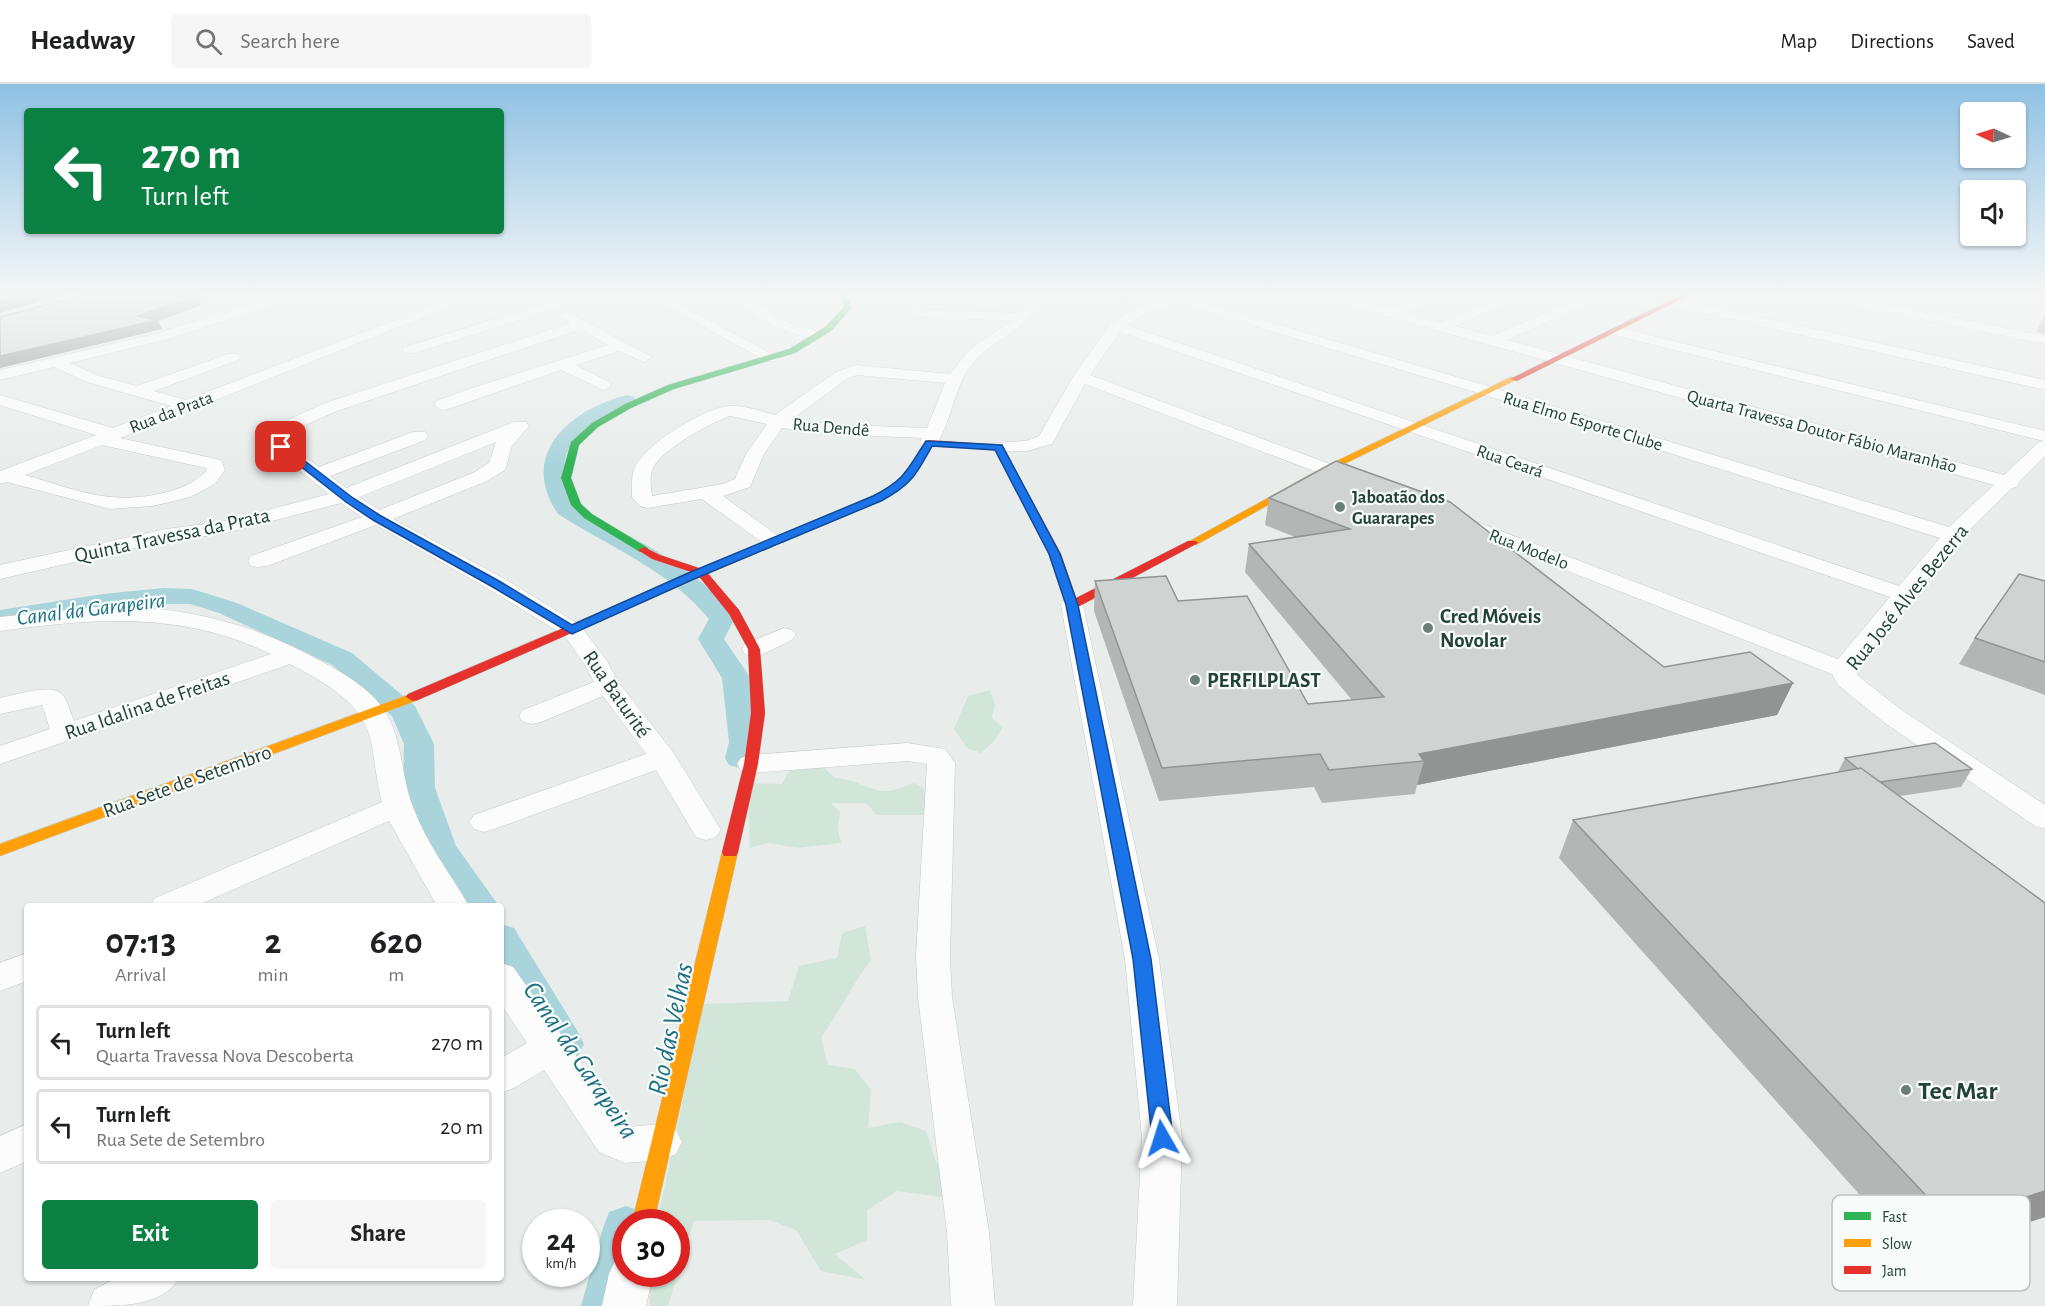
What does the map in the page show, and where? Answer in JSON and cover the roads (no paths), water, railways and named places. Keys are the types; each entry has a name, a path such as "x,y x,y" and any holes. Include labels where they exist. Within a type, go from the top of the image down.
{"street":[{"path":"0,375 101,351"},
{"name":"Rua da Prata","path":"3,477 185,405 333,351"},
{"name":"Rua Baturité","path":"501,351 331,407 280,430 276,438 281,447 315,475 377,518 495,583 572,630 595,661 608,685 663,758 706,830"},
{"path":"442,405 604,351"},
{"path":"631,351 644,357"},
{"path":"758,351 771,358"},
{"path":"642,1209 638,1143 751,764 758,713 754,649 735,613 695,574 656,557 603,527 576,505 566,478 574,444 595,425 671,387 790,351"},
{"name":"Rua Sete de Setembro","path":"0,850 385,708 572,630 695,574 898,488 911,475 931,438 956,379 967,361 978,351"},
{"path":"931,438 999,447 1027,446 1046,440 1081,377 1099,351"},
{"name":"Rua Ceará","path":"1189,351 1905,595"},
{"name":"Rua Elmo Esporte Clube","path":"1361,351 1953,535"},
{"name":"Quarta Travessa Doutor Fábio Maranhão","path":"1529,351 2010,483"},
{"path":"1072,605 1147,568 1327,469 1575,351"},
{"path":"1694,351 2045,436"},
{"path":"1907,351 2045,385"},
{"path":"136,392 233,357"},
{"path":"56,362 93,379 185,405"},
{"path":"562,364 603,385"},
{"path":"706,493 744,483 755,454 777,422 842,375 856,370 956,379"},
{"path":"1081,377 1360,483"},
{"path":"0,400 107,437 214,464 216,468 213,475 199,488 171,496 124,503 110,503 3,477"},
{"name":"Rua Dendê","path":"706,493 646,502 642,497 643,474 649,460 662,450 692,429 729,411 777,422 931,438"},
{"path":"259,561 377,518 489,472 498,466 503,445 520,426 344,496"},
{"path":"315,475 418,436"},
{"name":"Rua José Alves Bezerra","path":"2045,446 2010,483 1953,535 1842,669 1847,680 1894,717 2045,819"},
{"path":"999,447 1055,554 1072,605 1142,959 1162,1138 1155,1306"},
{"path":"706,493 774,542"},
{"name":"Quinta Travessa da Prata","path":"0,572 157,537 222,528 344,496"},
{"name":"Rua Modelo","path":"1448,518 1842,669"},
{"path":"0,624 87,614 151,615 196,620 293,655 385,708 389,759 398,806 417,846 451,903"},
{"path":"754,649 784,635"},
{"name":"Rua Idalina de Freitas","path":"0,755 293,655"},
{"path":"532,716 608,685"},
{"path":"0,706 48,696 53,700 65,734"},
{"path":"751,764 907,752 935,755 941,763 933,956 935,997 968,1232 973,1306"},
{"path":"484,822 663,758"},
{"path":"173,903 398,806"},
{"path":"0,978 24,967"},
{"path":"504,980 551,1047 638,1143"},
{"path":"504,1075 551,1047"},
{"path":"0,1155 24,1143"},
{"path":"110,1306 153,1281"},
{"path":"624,1306 628,1287"}],"waterway":[{"name":"Rio das Velhas","path":"627,401 586,419 565,436 558,448 555,462 560,498 566,509 692,587 722,618 711,639 736,677 744,742 740,758"},
{"name":"Canal da Garapeira","path":"0,618 103,602 163,596 192,597 228,608 342,659 405,712 419,744 419,788 440,849 479,903"},
{"name":"Canal da Garapeira","path":"504,943 564,1044"},
{"name":"Rio das Velhas","path":"606,1306 612,1283"}],"place":[{"name":"Jaboatão dos Guararapes","path":"1340,507"},
{"name":"Cred Móveis Novolar","path":"1428,628"},
{"name":"PERFILPLAST","path":"1195,680"},
{"name":"Tec Mar","path":"1906,1090"}]}
